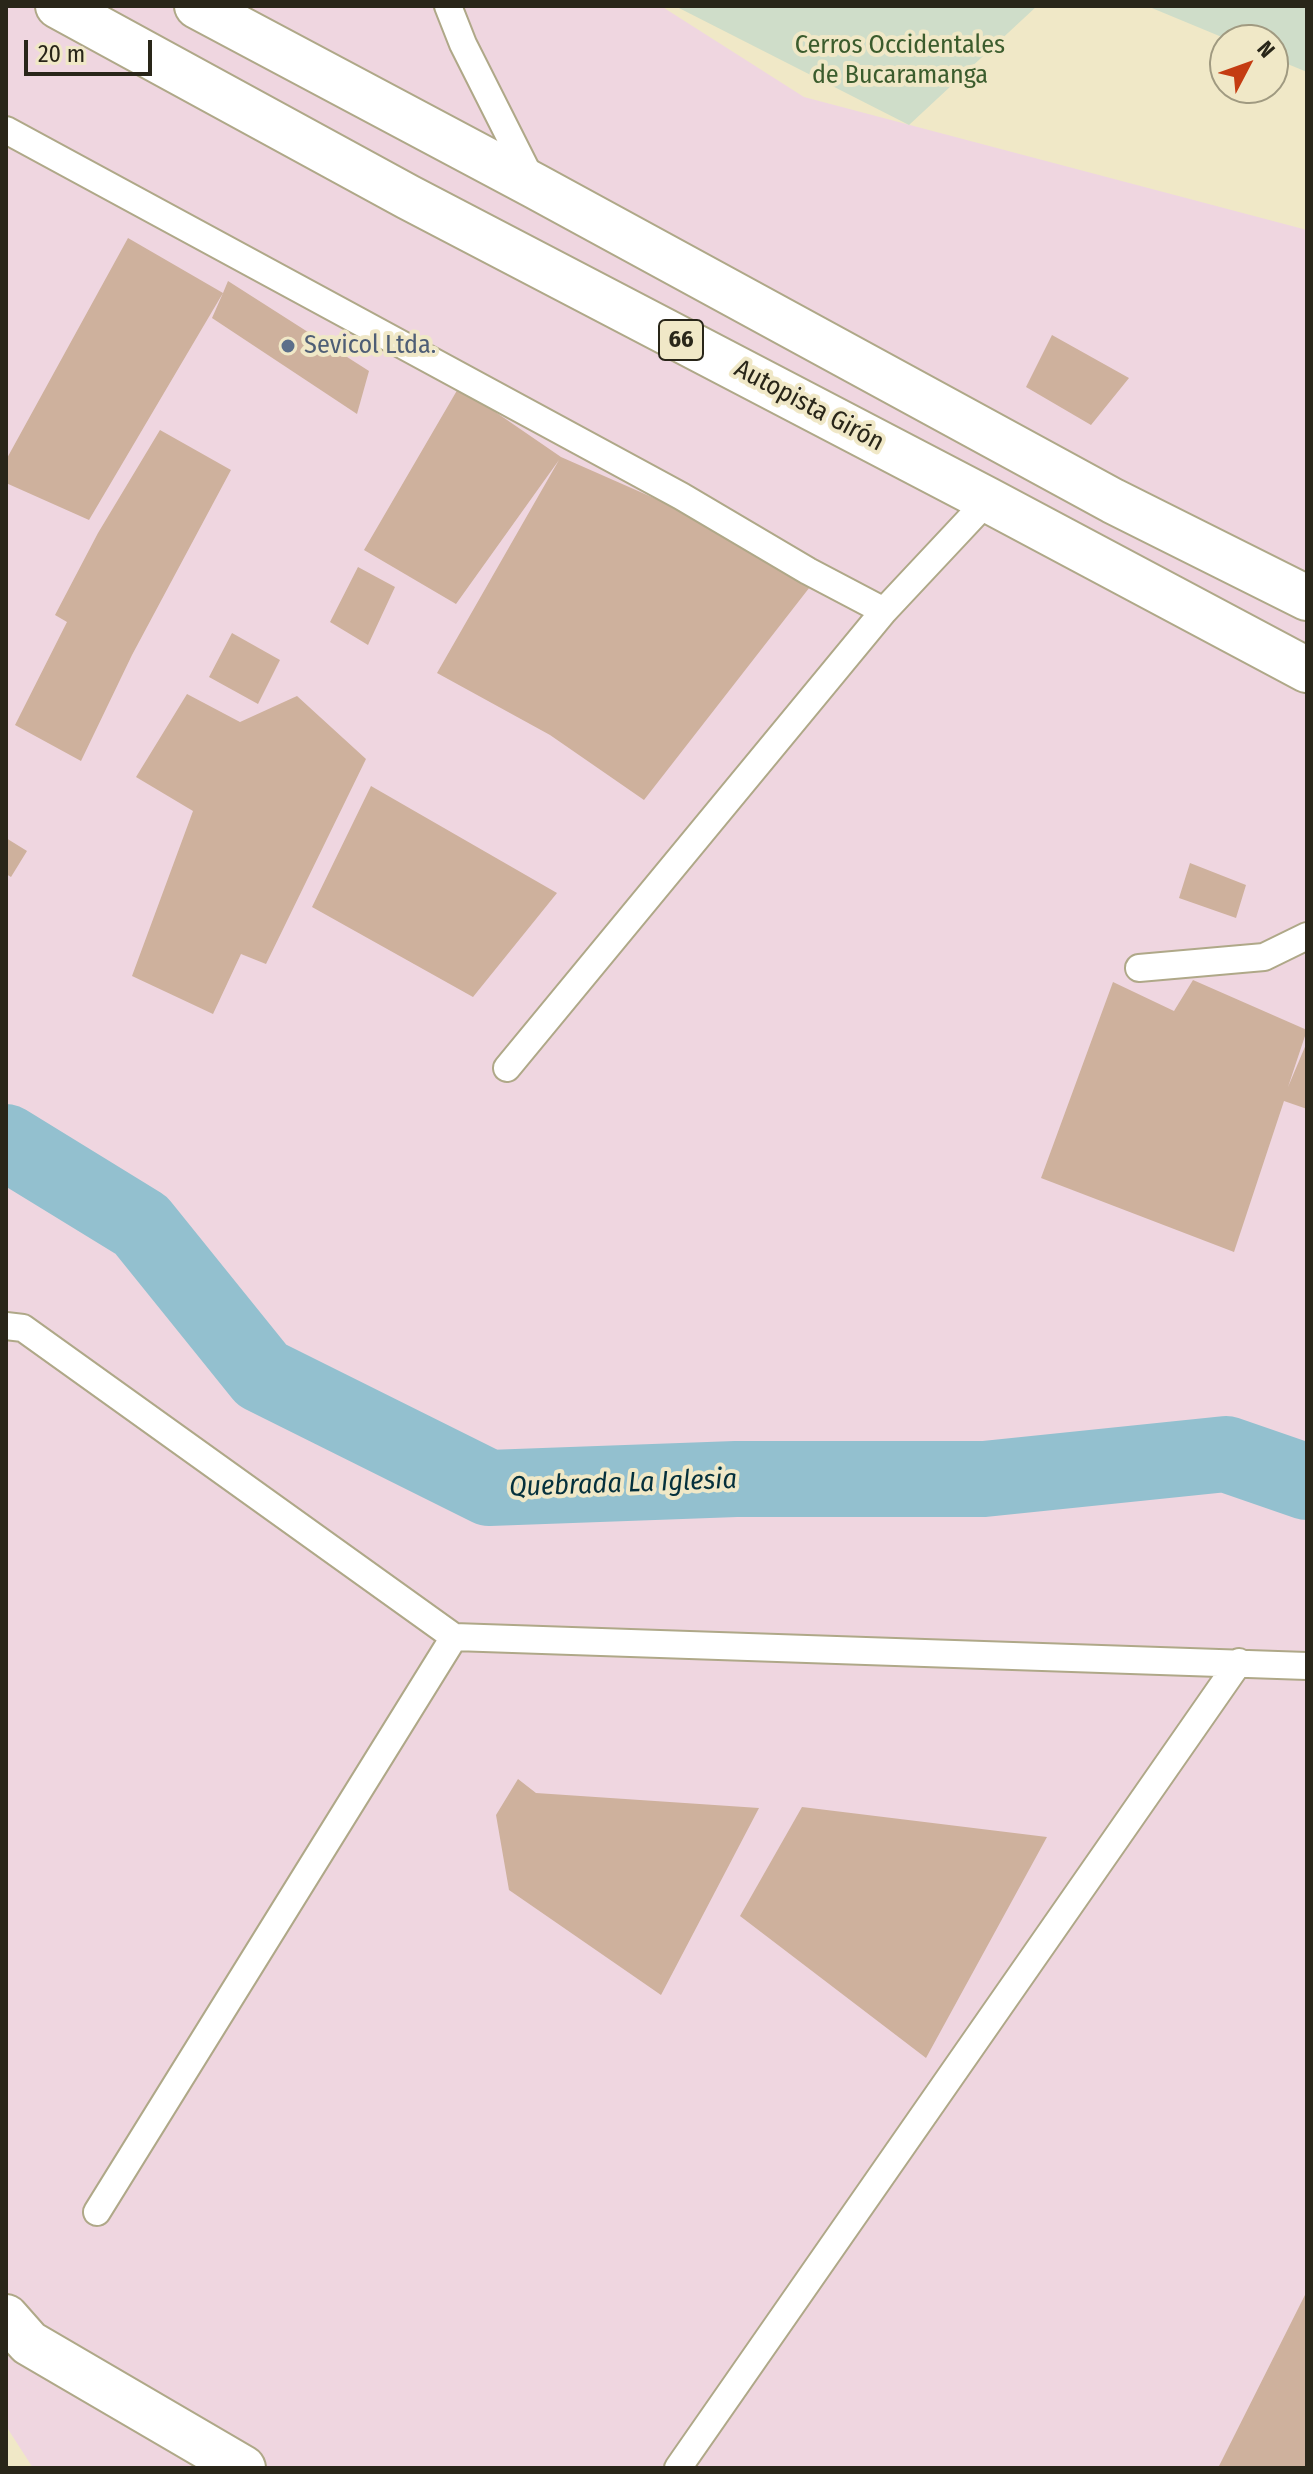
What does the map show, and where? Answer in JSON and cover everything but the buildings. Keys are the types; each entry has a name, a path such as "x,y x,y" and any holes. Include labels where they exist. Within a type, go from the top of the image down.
{"main road":[{"name":"Autopista Girón","path":"58,6 408,197 1307,670"},
{"name":"66","path":"197,6 1113,501 1307,598"},
{"path":"6,2317 29,2343 243,2468"}],"lane":[{"path":"448,6 463,44 535,186"},
{"path":"6,130 681,496 808,571 884,611"},
{"path":"507,1068 884,611 988,500"},
{"path":"1139,968 1264,957 1307,936"},
{"path":"6,1326 23,1328 454,1637 1307,1666"},
{"path":"97,2212 454,1637"},
{"path":"678,2468 1239,1662"}],"shaded area":[{"path":"6,6 661,6 804,97 1307,230 1307,2468 33,2468 6,2426"}],"green space":[{"name":"Cerros Occidentales de Bucaramanga","path":"675,6 1037,6 909,125"},
{"path":"1147,6 1307,6 1307,72 1289,65 1289,24 1209,24 1209,32"}],"waterway":[{"name":"Quebrada La Iglesia","path":"6,1142 141,1225 262,1375 489,1488 736,1479 984,1479 1226,1454 1307,1482"}],"place":[{"name":"Sevicol Ltda.","path":"288,346"}]}
